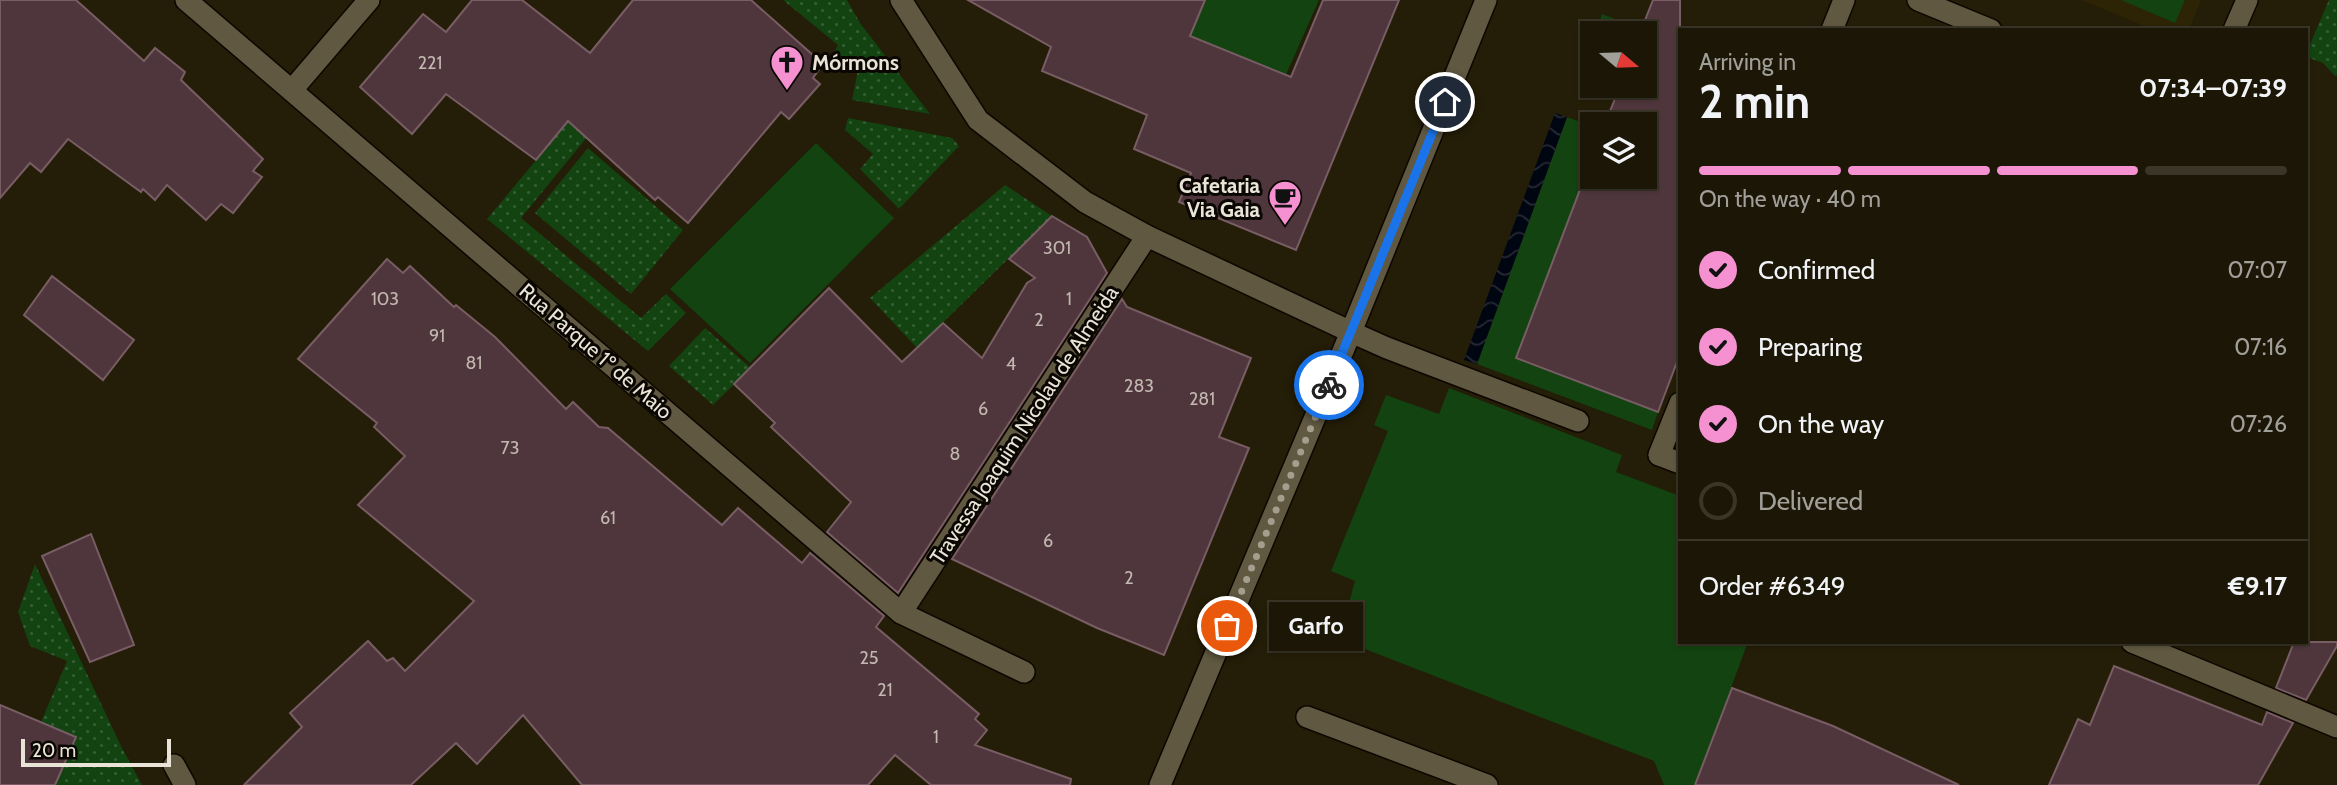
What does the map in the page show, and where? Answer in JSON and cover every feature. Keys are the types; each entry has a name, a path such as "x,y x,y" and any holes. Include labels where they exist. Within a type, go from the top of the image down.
{"street":[{"name":"Rua Parque 1º de Maio","path":"186,0 901,614 1024,672"},
{"path":"292,90 369,0"},
{"path":"901,0 978,120 1086,202 1147,236 1351,332 1578,421"},
{"path":"1160,785 1351,332 1486,0"},
{"path":"1833,28 1844,0"},
{"path":"1918,0 1986,28"},
{"path":"2235,28 2247,0"},
{"name":"Travessa Joaquim Nicolau de Almeida","path":"901,614 1147,236"},
{"path":"1678,408 1659,455 1678,462"},
{"path":"2137,644 2337,727"},
{"path":"1307,717 1487,785"},
{"path":"174,765 185,785"}],"shaded area":[{"path":"2081,0 2201,0 2190,28 2149,28"}],"green space":[{"path":"783,0 847,0 860,23 930,114 852,100 858,70 835,51 838,45"},
{"path":"1205,0 1319,0 1286,75 1190,36"},
{"path":"2121,0 2185,0 2175,23"},
{"path":"2329,0 2337,0 2337,75 2323,63 2308,57 2308,49"},
{"path":"1602,14 1620,21 1599,21"},
{"path":"582,105 601,120 521,218 641,318 666,294 686,313 648,351 487,219"},
{"path":"1567,117 1580,122 1580,189 1516,358 1658,412 1652,430 1477,364"},
{"path":"848,118 952,138 959,146 899,209 860,169 873,154 845,130"},
{"path":"816,143 894,218 750,363 670,289"},
{"path":"588,148 683,230 631,294 535,213"},
{"path":"1005,185 1052,216 917,348 870,298"},
{"path":"705,328 751,368 713,405 669,366"},
{"path":"1449,388 1622,455 1616,472 1678,495 1678,644 1747,644 1695,785 1664,785 1654,761 1339,639 1355,581 1331,571 1388,431 1374,425 1386,395 1439,414"},
{"path":"35,564 142,785 55,785 76,737 41,722 67,661 30,646 18,612"}],"water":[{"path":"1555,113 1567,117 1477,364 1464,360"}],"building":[{"path":"0,0 76,0 144,61 155,48 185,72 181,80 263,159 253,171 262,177 233,213 221,204 206,220 167,185 155,200 143,189 141,192 68,139 41,172 30,163 0,198"},
{"path":"472,0 522,0 590,53 633,0 751,0 823,64 813,78 820,84 789,119 781,112 688,223 658,197 655,200 568,121 536,160 446,94 412,134 360,87 423,14 446,32"},
{"path":"968,0 1205,0 1190,36 1291,77 1323,0 1399,0 1296,250 1179,202 1191,173 1134,149 1147,115 1042,71 1051,47"},
{"path":"1653,0 1680,0 1678,359 1658,412 1516,358 1580,189 1657,189 1657,112 1610,112 1615,98 1657,98 1657,21 1645,21"},
{"path":"1052,216 1087,237 1107,273 898,593 827,532 851,502 771,427 775,423 734,384 829,288 902,362 943,323 982,358 1027,283 1035,278 1009,259"},
{"path":"387,259 403,273 410,266 454,307 456,305 495,337 566,409 573,402 599,427 608,428 722,525 738,508 802,563 810,553 884,616 876,627 979,714 975,719 987,730 975,745 1071,779 1070,785 931,785 895,755 868,785 582,785 523,715 477,764 456,743 411,785 244,785 302,727 290,713 368,641 387,661 393,658 405,671 474,601 358,505 405,456 374,427 377,423 298,359"},
{"path":"52,276 134,340 103,380 24,315"},
{"path":"1122,299 1127,307 1251,358 1219,437 1249,448 1164,655 1097,628 952,559"},
{"path":"91,534 134,645 90,662 42,556"},
{"path":"2337,642 2306,700 2276,688 2293,644"},
{"path":"2114,666 2262,725 2267,712 2293,723 2258,785 2049,785 2078,719 2090,725"},
{"path":"1732,688 1833,726 1959,785 1695,785"},
{"path":"0,705 76,737 55,785 0,785"}],"way so far":[{"path":"1227,626 1329,385"}],"place":[{"name":"Mórmons","path":"787,92"},
{"name":"Cafetaria Via Gaia","path":"1285,227"},
{"name":"Garfo","path":"1227,626"}],"route":[{"path":"1329,385 1445,102"}]}
